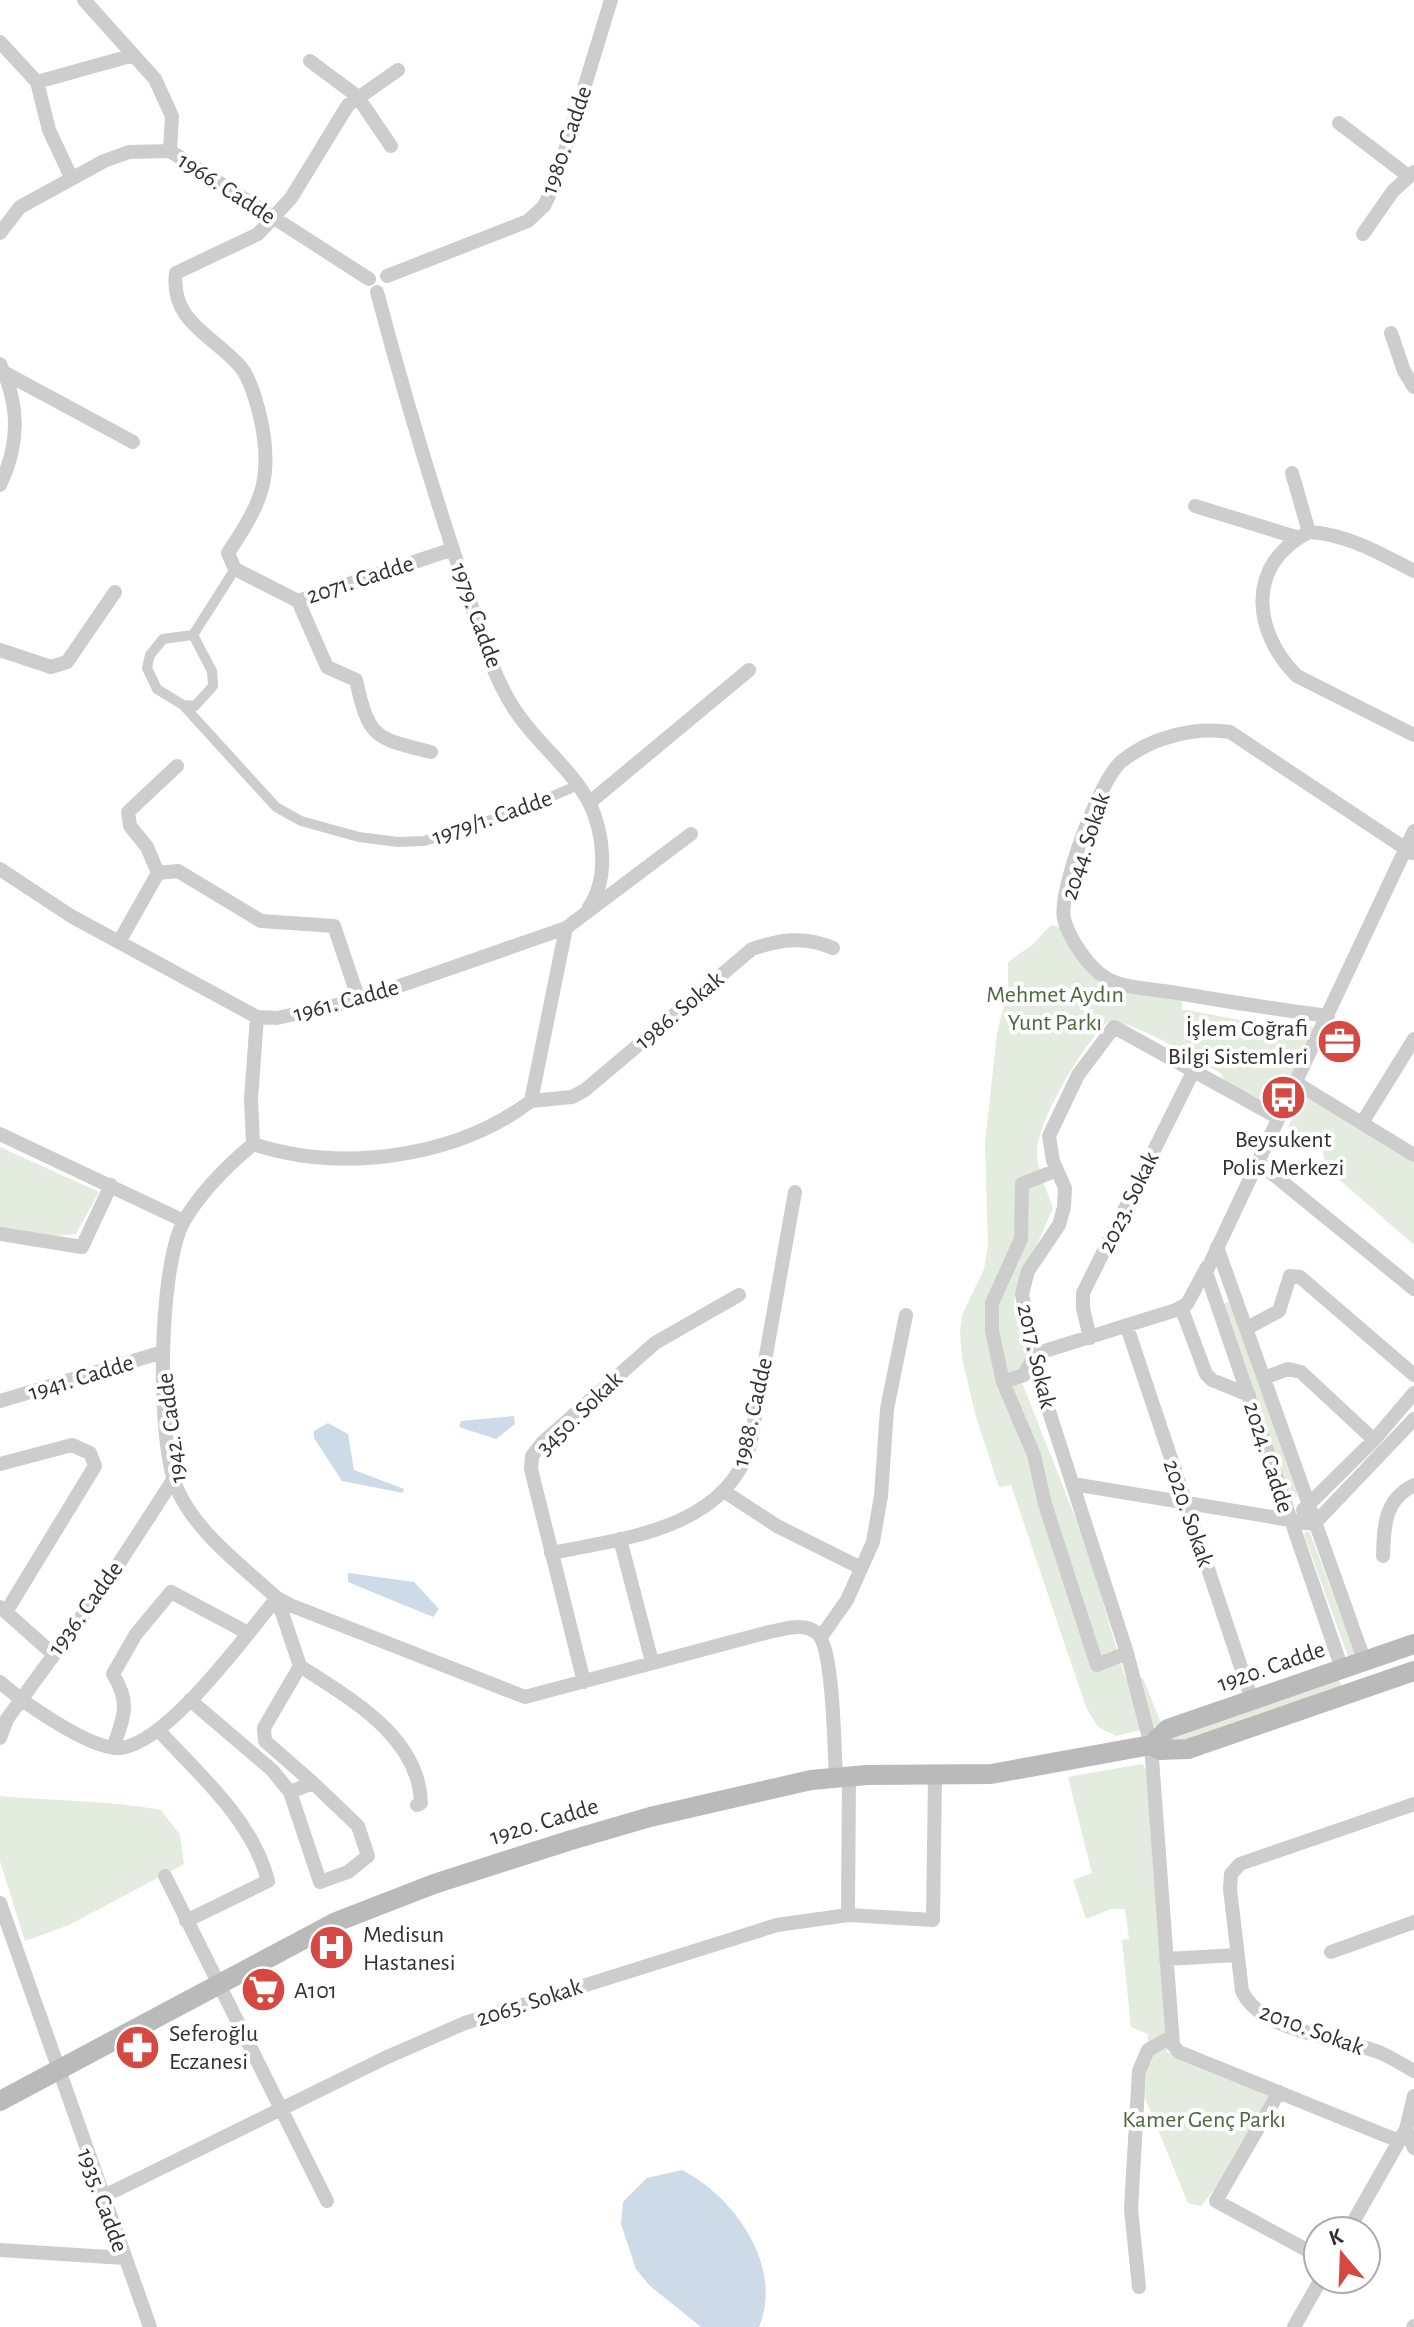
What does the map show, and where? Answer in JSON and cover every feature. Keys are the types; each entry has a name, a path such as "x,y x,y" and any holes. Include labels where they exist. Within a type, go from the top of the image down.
{"main road":[{"name":"1920. Cadde","path":"1151,1745 1168,1729 1414,1644"},
{"path":"1365,1662 1373,1685"},
{"path":"1342,1669 1351,1692"},
{"name":"1920. Cadde","path":"0,2101 336,1922 447,1879 650,1817 842,1776 935,1777 1020,1770 1151,1745 1170,1750 1208,1744 1414,1671"}],"street":[{"path":"84,0 155,79 172,116 170,151"},
{"name":"1980. Cadde","path":"387,276 528,221 544,206 555,183 611,0"},
{"path":"0,42 37,82 49,130 71,177"},
{"path":"37,82 134,55"},
{"path":"310,61 357,96 391,146"},
{"path":"193,635 232,565 228,553 257,508 267,478 267,446 258,408 240,366 189,321 179,305 176,273 258,234 271,216 291,198 322,144 357,96 398,70"},
{"path":"1339,123 1411,174 1363,234"},
{"name":"1966. Cadde","path":"0,233 20,207 71,177 129,152 170,151 369,279"},
{"path":"375,272 387,276 386,289 377,292 369,286 369,279 375,272"},
{"name":"1979. Cadde","path":"377,292 453,549 488,652 512,707 589,803 601,848 602,873 597,895 585,914"},
{"path":"1391,333 1404,371 1414,387"},
{"path":"2,369 133,442"},
{"path":"0,485 16,435 16,406 2,369"},
{"path":"1292,473 1304,535"},
{"path":"1195,506 1304,535 1325,533 1370,549 1414,571"},
{"path":"1304,535 1267,568 1261,590 1267,628 1283,662 1297,676 1414,735"},
{"name":"2071. Cadde","path":"232,565 298,601 453,549"},
{"path":"0,650 51,667 67,662 115,592"},
{"path":"298,601 327,667 356,680 374,734 383,740 431,752"},
{"path":"193,635 212,671 213,686 195,706 183,705 157,689 147,668 150,655 163,639 193,635"},
{"path":"589,803 749,670"},
{"name":"1979/1. Cadde","path":"183,705 276,807 301,821 359,837 398,842 424,841 513,813 576,786"},
{"name":"2044. Sokak","path":"1328,1016 1142,988 1102,975 1074,941 1064,916 1064,906 1069,878 1106,779 1120,762 1142,747 1209,728 1230,732 1410,852"},
{"path":"158,873 147,847 130,826 128,812 177,766"},
{"path":"1003,1382 1024,1375 1035,1354 1127,1327 1181,1307 1217,1247 1410,852 1414,831"},
{"name":"1961. Cadde","path":"257,1017 277,1018 359,1000 566,928 691,834"},
{"path":"0,869 71,916 257,1017 251,1099 253,1144 294,1156 388,1156 469,1135 510,1117 531,1101 566,928"},
{"path":"158,873 178,871 261,921 334,926 359,1000"},
{"path":"119,942 158,873"},
{"name":"1986. Sokak","path":"531,1101 572,1097 585,1090 752,949 787,940 813,939 833,948"},
{"name":"2017. Sokak","path":"1171,2037 1151,1745 1127,1653 1036,1371 1022,1294 1028,1271 1059,1225 1064,1207 1065,1188 1049,1136 1078,1075 1114,1027 1279,1118"},
{"path":"1362,1123 1414,1039"},
{"name":"2023. Sokak","path":"1090,1338 1083,1293 1194,1070"},
{"path":"1296,1083 1414,1155"},
{"path":"0,1134 184,1221"},
{"name":"1942. Cadde","path":"253,1144 209,1187 184,1221 174,1250 163,1352 173,1480 201,1526 277,1598 525,1697 792,1627 808,1628 821,1637"},
{"path":"1258,1162 1414,1289"},
{"path":"1057,1170 1022,1184 1021,1239 992,1303 992,1331 1003,1382 1034,1455 1045,1504 1097,1665 1127,1653"},
{"path":"0,1234 82,1247 111,1185"},
{"name":"1988. Cadde","path":"551,1553 620,1539 689,1516 725,1492 737,1478 750,1445 795,1192"},
{"name":"2024. Cadde","path":"1217,1247 1365,1662"},
{"name":"2024. Cadde","path":"1207,1267 1214,1298 1342,1669"},
{"path":"1247,1328 1279,1311 1290,1276 1300,1277 1414,1375"},
{"path":"1195,1288 1214,1298 1234,1292"},
{"name":"3450. Sokak","path":"584,1682 531,1469 537,1449 655,1343 739,1295"},
{"path":"1181,1307 1206,1374 1212,1380 1249,1395"},
{"path":"848,1915 842,1776 821,1637 847,1600 873,1542 881,1496 887,1409 906,1315"},
{"name":"2020. Sokak","path":"1127,1327 1252,1700"},
{"name":"1941. Cadde","path":"0,1401 163,1352"},
{"path":"1264,1378 1288,1369 1301,1372 1374,1440"},
{"path":"1290,1520 1374,1440 1414,1393"},
{"path":"1073,1484 1314,1524 1414,1419"},
{"path":"0,1464 72,1445 90,1453 95,1466 3,1609 52,1653"},
{"name":"1936. Cadde","path":"0,1738 20,1700 107,1582 173,1480"},
{"path":"1383,1556 1384,1526 1390,1503 1413,1490"},
{"path":"725,1492 777,1526 861,1568"},
{"path":"620,1539 652,1662"},
{"path":"113,1748 125,1712 125,1694 113,1674 136,1634 171,1592 248,1633"},
{"path":"0,1682 20,1700 105,1747 148,1740 190,1700 277,1598"},
{"path":"277,1598 300,1666 346,1696 406,1750 420,1781 421,1803 417,1805"},
{"path":"190,1700 272,1770 290,1792 320,1882 348,1872 368,1856 358,1826 265,1741 264,1728 300,1666"},
{"path":"159,1731 237,1820 263,1859 268,1881 186,1921"},
{"name":"2065. Sokak","path":"102,2197 428,2037 500,2010 777,1925 848,1915 933,1920 935,1777"},
{"path":"290,1792 313,1783"},
{"name":"2010. Sokak","path":"1414,1804 1240,1864 1231,1874 1230,1889 1242,1991 1249,2005 1258,2013 1381,2053 1414,2071"},
{"path":"165,1876 327,2201"},
{"path":"1,1911 58,2072"},
{"path":"1331,1952 1414,1922"},
{"path":"1166,1959 1237,1955"},
{"path":"1139,2287 1131,2209 1139,2071 1148,2050 1171,2037 1179,2052 1279,2092 1402,2135 1414,2148"},
{"name":"1935. Cadde","path":"58,2072 150,2327"},
{"path":"1279,2092 1216,2201 1302,2247"},
{"path":"1357,2215 1402,2135 1414,2096"},
{"path":"0,2250 124,2258"},
{"path":"1294,2327 1312,2295"}],"green space":[{"name":"Mehmet Aydın Yunt Parkı","path":"1051,925 1060,927 1118,988 1182,1001 1182,1009 1266,1025 1311,1025 1316,1033 1275,1106 1223,1081 1222,1074 1165,1042 1132,1027 1108,1022 1063,1084 1039,1140 1039,1168 1053,1208 1015,1294 1014,1311 1027,1356 1019,1375 1084,1539 1125,1677 1143,1678 1162,1725 1116,1736 1098,1727 1086,1707 1011,1485 999,1487 976,1417 962,1358 962,1315 984,1269 988,1245 985,1144 997,1033 1008,990 1008,962 1032,945"},
{"path":"1303,1096 1414,1163 1414,1245 1326,1168 1322,1147 1288,1127"},
{"path":"0,1147 99,1192 76,1234 57,1236 0,1228"},
{"path":"1230,1301 1297,1493 1296,1498 1290,1497 1223,1304"},
{"path":"1306,1531 1310,1533 1356,1656 1349,1659 1304,1535"},
{"path":"1338,1679 1343,1687 1214,1737 1162,1741"},
{"name":"Kamer Genç Parkı","path":"1142,1764 1146,1770 1167,2052 1269,2095 1218,2185 1201,2206 1188,2203 1145,2098 1148,2034 1131,2027 1122,1940 1129,1939 1125,1909 1111,1909 1086,1919 1073,1880 1092,1873 1068,1777"},
{"path":"0,1796 101,1802 161,1810 180,1835 184,1864 69,1925 25,1941 0,1861"}],"water":[{"path":"514,1416 515,1424 496,1439 459,1427 461,1421"},
{"path":"328,1423 348,1434 354,1470 404,1489 403,1493 342,1481 314,1438 314,1431"},
{"path":"348,1573 414,1582 439,1609 433,1617 348,1582"},
{"path":"682,2170 720,2197 750,2236 760,2258 765,2281 765,2304 759,2327 701,2327 649,2285 636,2269 621,2224 623,2202 647,2178"}],"place":[{"name":"İşlem Coğrafi Bilgi Sistemleri","path":"1339,1042"},
{"name":"Beysukent Polis Merkezi","path":"1283,1097"},
{"name":"Medisun Hastanesi","path":"332,1948"},
{"name":"A101","path":"263,1990"},
{"name":"Seferoğlu Eczanesi","path":"138,2047"}]}
